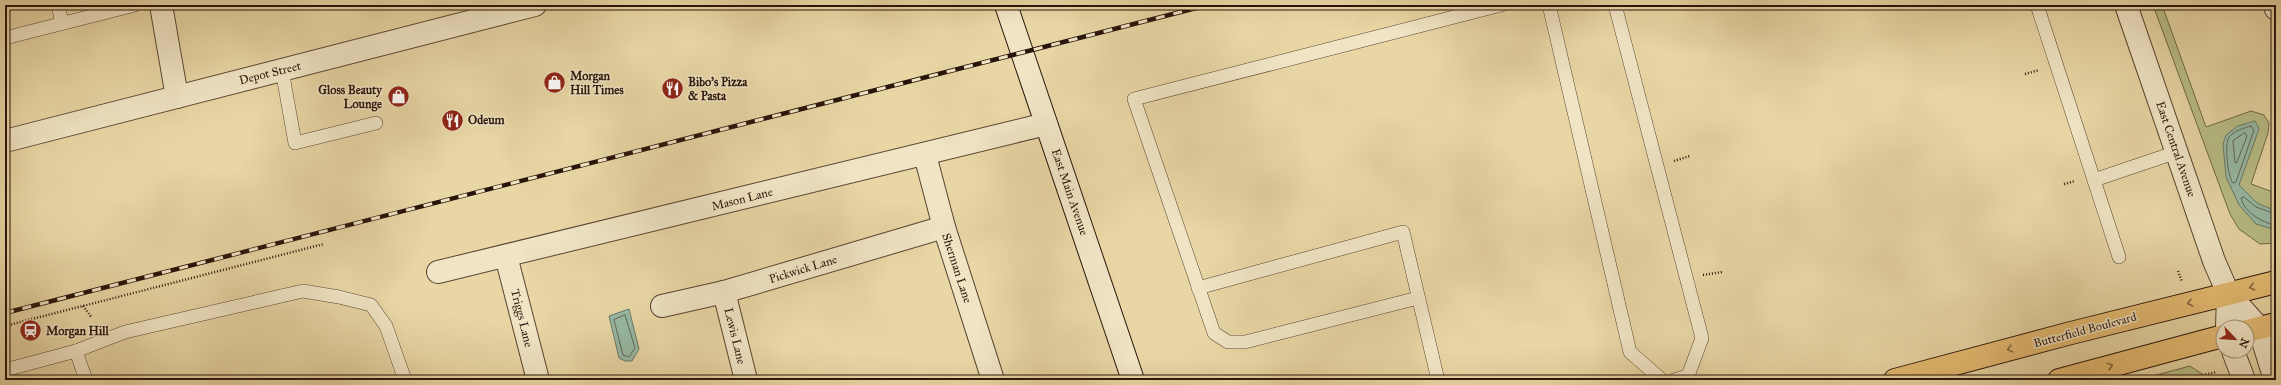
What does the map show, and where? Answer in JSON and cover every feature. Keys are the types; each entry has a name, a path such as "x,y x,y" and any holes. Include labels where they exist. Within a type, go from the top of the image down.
{"main road":[{"name":"Butterfield Boulevard","path":"1895,380 2228,293 2276,282"},
{"path":"2059,380 2215,338"}],"street":[{"path":"161,5 177,97"},
{"name":"East Main Avenue","path":"1006,5 1134,380"},
{"name":"East Central Avenue","path":"2126,5 2213,259 2228,293 2261,327 2275,380"},
{"path":"2275,5 2276,9"},
{"name":"Depot Street","path":"5,141 524,6"},
{"name":"Mason Lane","path":"438,272 925,155 1046,124"},
{"name":"Sherman Lane","path":"925,155 944,227 993,380"},
{"name":"Pickwick Lane","path":"662,306 724,292 944,227"},
{"name":"Triggs Lane","path":"506,256 538,380"},
{"name":"Lewis Lane","path":"724,292 746,380"},
{"name":"East Central Avenue","path":"2227,319 2228,293"},
{"path":"2236,359 2244,380"}],"lane":[{"path":"58,5 62,23"},
{"path":"5,38 135,5"},
{"path":"1418,298 1245,342 1228,342 1214,332 1134,99 1501,5"},
{"path":"1549,5 1630,352 1662,380"},
{"path":"1615,5 1702,338 1688,378 1674,380"},
{"path":"2037,5 2119,257"},
{"path":"282,70 295,143 376,123"},
{"path":"2094,180 2176,152"},
{"path":"1198,288 1403,232 1438,380"},
{"path":"5,370 76,351 126,332 303,291 339,297 371,305 386,326 405,380"},
{"path":"76,351 86,380"}],"path":[{"path":"5,326 324,244"},
{"path":"83,306 92,318"},
{"path":"2178,380 2217,372"}],"green space":[{"path":"2153,5 2162,5 2206,127 2251,111 2264,115 2269,123 2268,133 2251,184 2276,193 2276,243 2260,244 2239,229 2230,214"},
{"path":"2190,366 2211,380 2138,380"}],"water":[{"path":"2255,121 2259,129 2239,185 2257,203 2276,211 2276,230 2256,224 2239,205 2226,177 2223,144 2226,135 2238,126"},
{"path":"629,309 639,349 632,361 625,361 619,358 609,316"}],"railway":[{"path":"5,313 1208,5"}],"place":[{"name":"Morgan Hill Times","path":"554,83"},
{"name":"Bibo's Pizza & Pasta","path":"673,89"},
{"name":"Gloss Beauty Lounge","path":"398,97"},
{"name":"Odeum","path":"452,120"},
{"name":"Morgan Hill","path":"31,331"}]}
